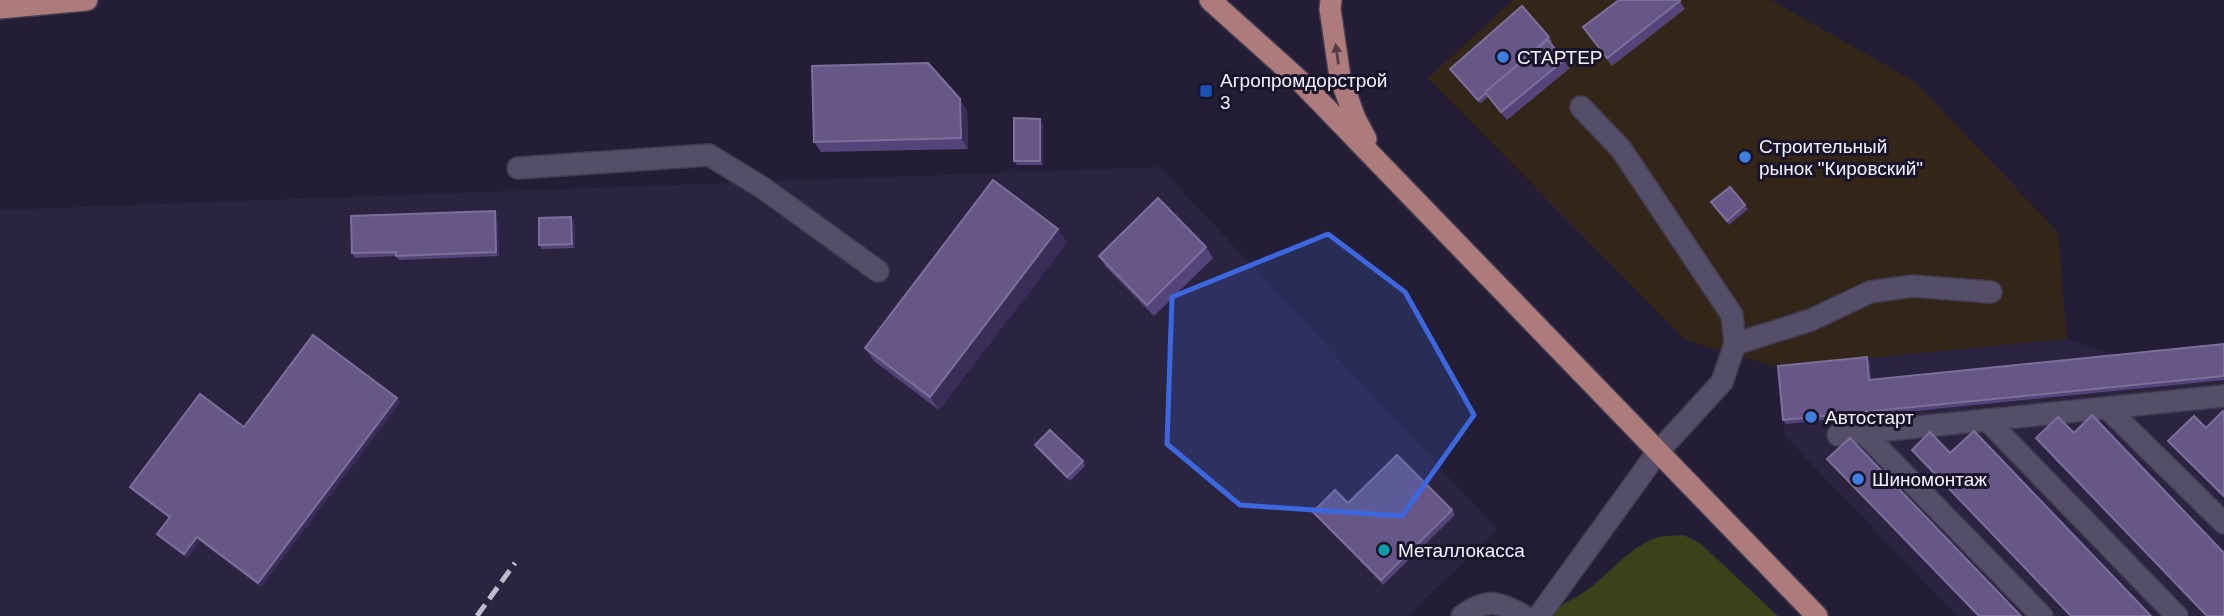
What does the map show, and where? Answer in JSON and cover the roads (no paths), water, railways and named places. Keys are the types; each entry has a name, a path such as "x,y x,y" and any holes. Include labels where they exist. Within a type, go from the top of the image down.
{"main road":[{"path":"0,8 87,0"},
{"path":"1331,0 1340,77 1355,118 1379,163"},
{"path":"1220,3 1299,80 1817,616"}],"street":[{"path":"1539,616 1657,453 1722,382 1735,344 1732,315 1620,149 1581,107"},
{"path":"518,168 709,155 763,188 878,271"},
{"path":"1735,344 1811,320 1870,292 1912,286 1991,292"},
{"path":"1838,435 2224,396"},
{"path":"2107,408 2224,523"},
{"path":"1987,420 2177,616"},
{"path":"1864,433 2042,616"},
{"path":"1462,616 1474,608 1502,603 1524,616"}],"railway":[{"path":"477,616 515,563"}],"place":[{"name":"СТАРТЕР","path":"1503,57"},
{"name":"Агропромдорстрой 3","path":"1206,91"},
{"name":"Строительный рынок \"Кировский\"","path":"1745,157"},
{"name":"Автостарт","path":"1811,417"},
{"name":"Шиномонтаж","path":"1858,479"},
{"name":"Металлокасса","path":"1384,550"}]}
